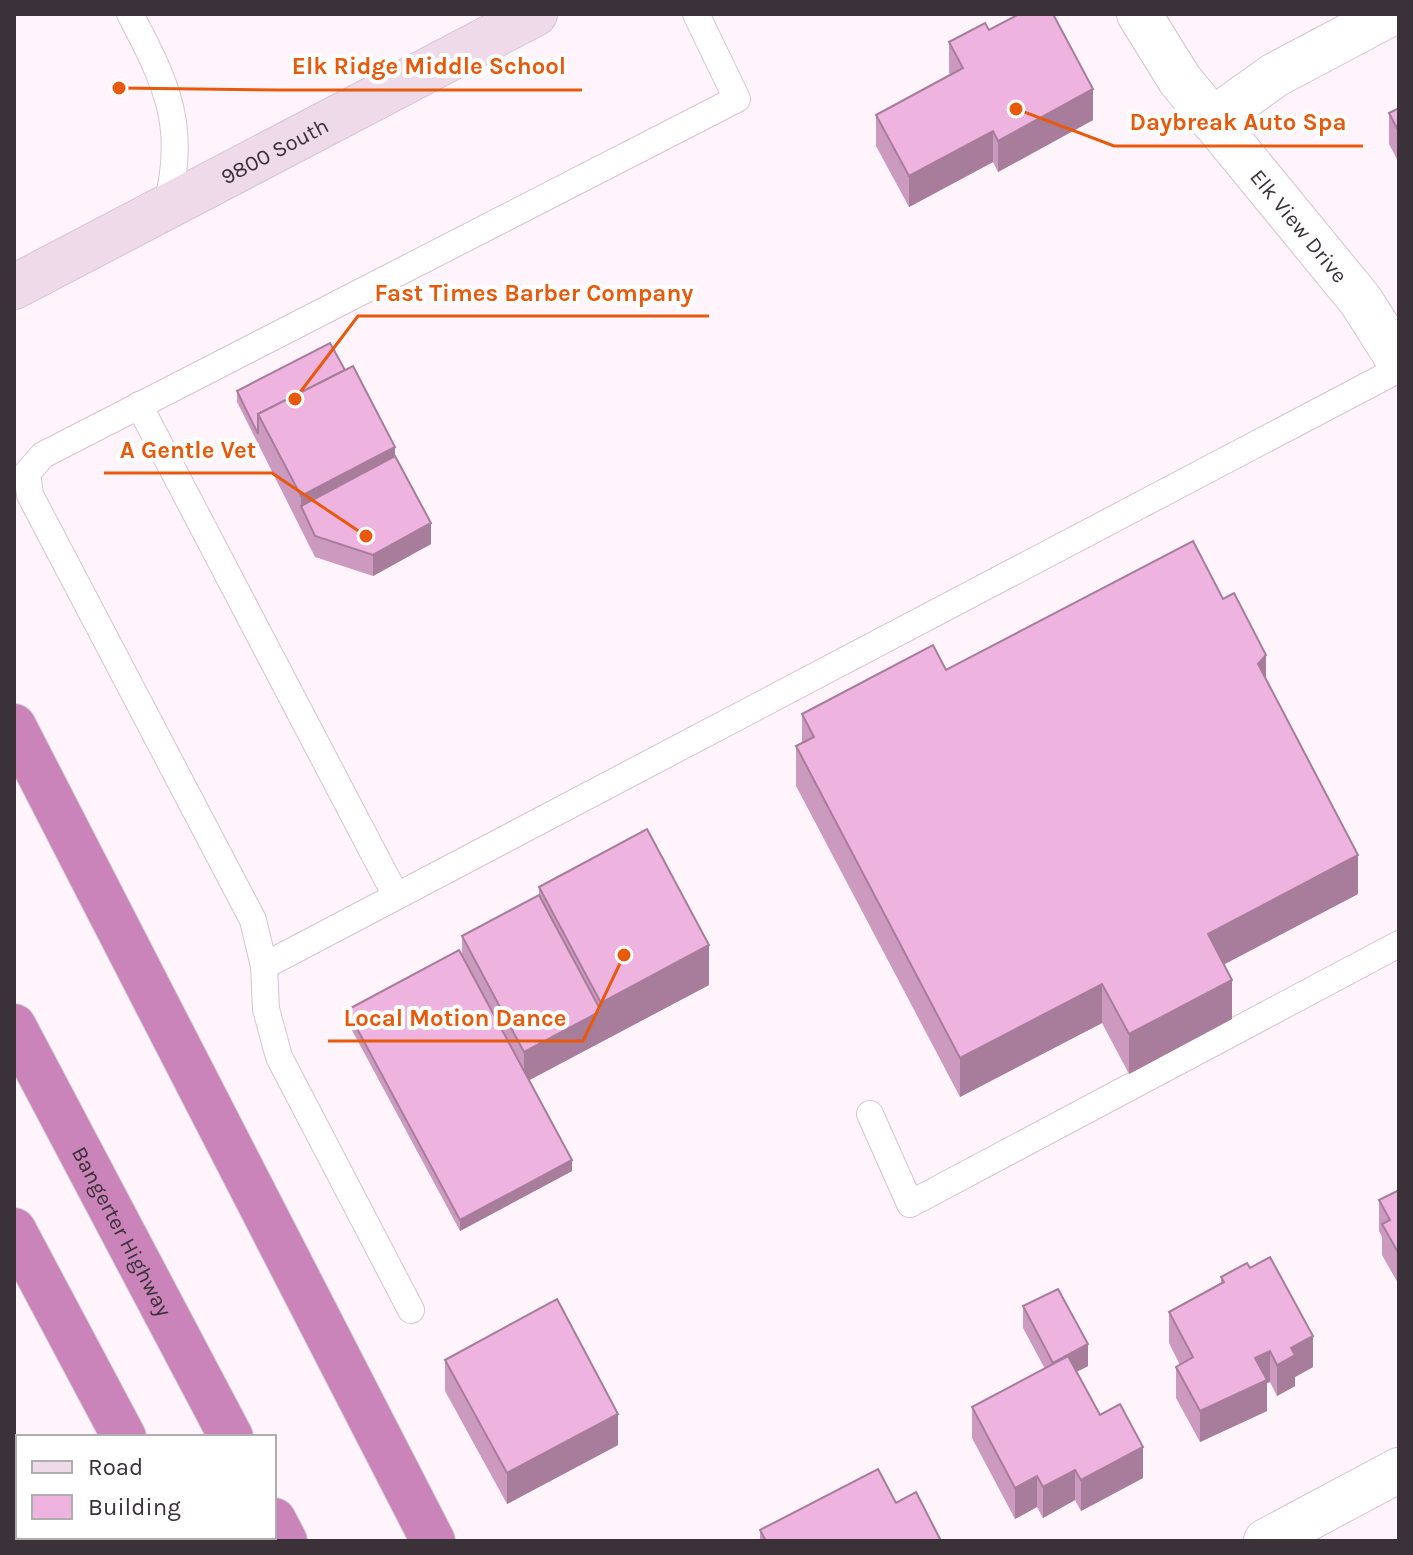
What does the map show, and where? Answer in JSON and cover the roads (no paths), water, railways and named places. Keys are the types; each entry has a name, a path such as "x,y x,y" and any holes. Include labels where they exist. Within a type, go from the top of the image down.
{"highway":[{"path":"14,726 433,1541"},
{"name":"Bangerter Highway","path":"14,1026 230,1435"},
{"path":"14,1230 123,1435"}],"main road":[{"name":"9800 South","path":"14,287 535,14"}],"street":[{"name":"Elk View Drive","path":"1139,14 1180,80 1361,301 1399,361"},
{"path":"1212,120 1275,75 1390,14"},
{"path":"1266,1541 1399,1470"}],"lane":[{"path":"130,14 162,77 176,125 177,153 166,208"},
{"path":"411,1310 279,1057 266,1009 264,966 253,920 27,484 27,473 43,455 737,99 696,14"},
{"path":"264,966 1399,369"},
{"path":"139,405 396,896"},
{"path":"870,1114 910,1204 1399,944"}],"place":[{"name":"Elk Ridge Middle School","path":"119,88"},
{"name":"Daybreak Auto Spa","path":"1016,109"},
{"name":"Fast Times Barber Company","path":"295,399"},
{"name":"A Gentle Vet","path":"366,536"},
{"name":"Local Motion Dance","path":"624,955"}]}
